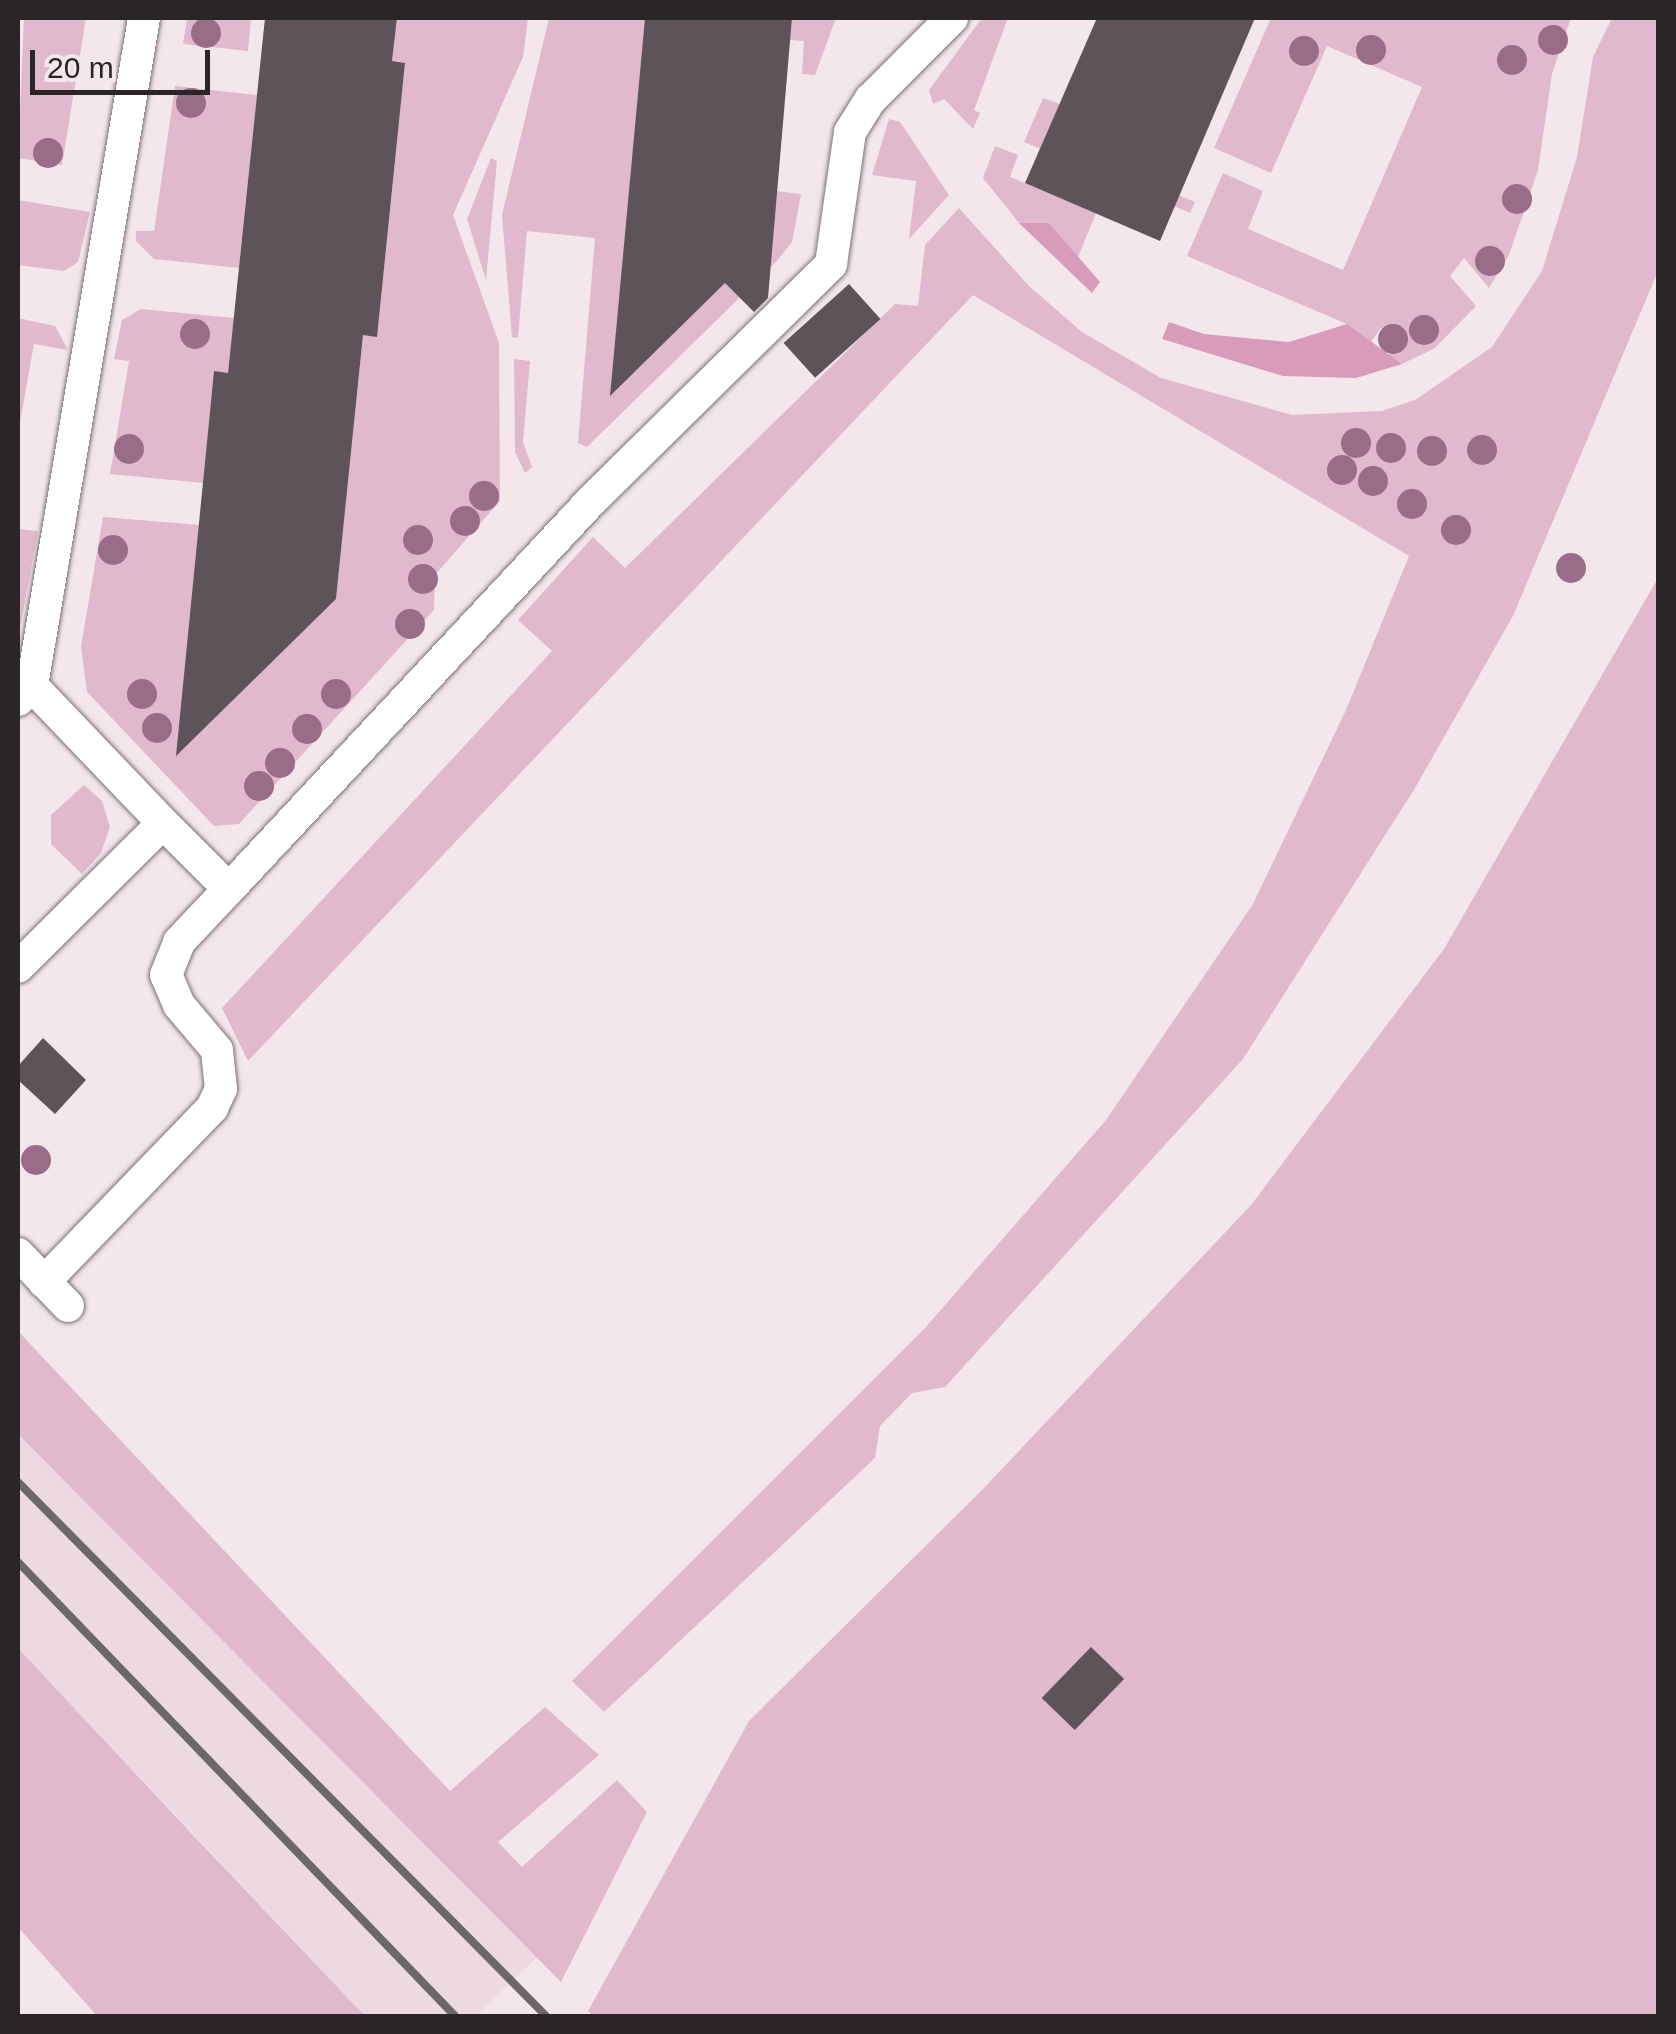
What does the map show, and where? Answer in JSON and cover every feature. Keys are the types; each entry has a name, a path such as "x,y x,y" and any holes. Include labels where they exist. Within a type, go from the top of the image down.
{"lane":[{"path":"144,18 25,693 229,889"},
{"path":"44,1282 212,1108 221,1089 217,1050 179,1005 166,975 179,942 592,500 831,264 850,132 871,99 952,18"},
{"path":"18,967 163,822"},
{"path":"18,1254 68,1306"}],"shaded area":[{"path":"24,18 86,18 62,165 18,158"},
{"path":"187,18 251,18 248,51 183,44"},
{"path":"397,18 528,18 523,57 453,215 499,343 500,501 435,575 434,610 239,824 214,826 87,692 81,646 103,517 200,525 177,754 336,599 363,335 377,336 405,63 392,61"},
{"path":"549,18 645,18 611,394 773,236 776,191 801,194 792,242 776,262 587,447 578,443 595,238 527,231 518,338 512,337 502,215"},
{"path":"792,18 836,18 815,75 802,74 804,41 790,40"},
{"path":"982,18 1008,18 974,110 980,113 973,129 944,99 933,104 929,90"},
{"path":"1271,18 1571,18 1552,74 1538,170 1509,255 1489,288 1464,258 1450,276 1476,306 1435,348 1402,364 1389,355 1398,340 1381,328 1371,342 1347,324 1187,256 1223,173 1263,191 1248,229 1343,270 1422,87 1327,46 1271,173 1214,148"},
{"path":"1612,18 1658,18 1658,271 1513,616 1415,788 1243,1059 945,1387 912,1393 880,1426 875,1458 604,1712 572,1681 925,1328 1106,1120 1253,904 1346,710 1409,556 973,295 248,1061 222,1008 552,651 518,620 593,537 625,568 895,304 918,306 925,245 959,208 1029,286 1082,332 1161,378 1292,415 1382,411 1415,400 1492,347 1542,271 1577,157 1593,57"},
{"path":"175,86 257,95 239,268 154,259 136,241 136,231 154,231"},
{"path":"1043,98 1060,104 1045,138 1195,202 1190,213 1024,142"},
{"path":"889,119 900,122 949,195 909,239 916,181 872,175"},
{"path":"995,146 1018,155 1010,177 1096,213 1078,257 1049,223 1019,223 983,178"},
{"path":"491,158 497,161 486,280 467,219"},
{"path":"18,200 90,212 78,262 64,271 18,265"},
{"path":"1019,223 1049,223 1100,282 1092,293"},
{"path":"141,309 234,318 228,373 214,372 203,483 110,474 129,361 114,359 122,320"},
{"path":"18,318 55,326 68,350 34,344 18,434"},
{"path":"1169,322 1204,334 1289,342 1347,324 1402,364 1356,378 1283,376 1162,339"},
{"path":"514,359 530,361 523,442 532,467 525,473 515,452"},
{"path":"18,529 38,531 18,639"},
{"path":"1658,578 1658,2016 593,2016 588,2011 749,1721 984,1488 1251,1205 1444,949"},
{"path":"84,785 102,801 110,827 101,853 82,874 51,844 51,815"},
{"path":"18,1331 450,1791 545,1707 599,1755 498,1842 522,1867 617,1780 647,1812 561,1982 18,1434"},
{"path":"18,1434 537,1957 476,2016 365,2016 18,1648"},
{"path":"18,1648 365,2016 97,2016 18,1927"}],"building":[{"path":"265,18 397,18 392,61 405,63 377,337 363,335 336,599 176,756 214,371 228,373"},
{"path":"645,18 792,18 768,298 754,312 725,283 610,396"},
{"path":"1097,18 1255,18 1160,241 1025,183"},
{"path":"849,284 880,319 815,378 784,343"},
{"path":"43,1038 86,1080 55,1114 18,1080 18,1066"},
{"path":"1091,1647 1124,1679 1075,1730 1042,1698"}],"railway":[{"path":"18,1482 546,2016"},
{"path":"18,1562 455,2016"}]}
